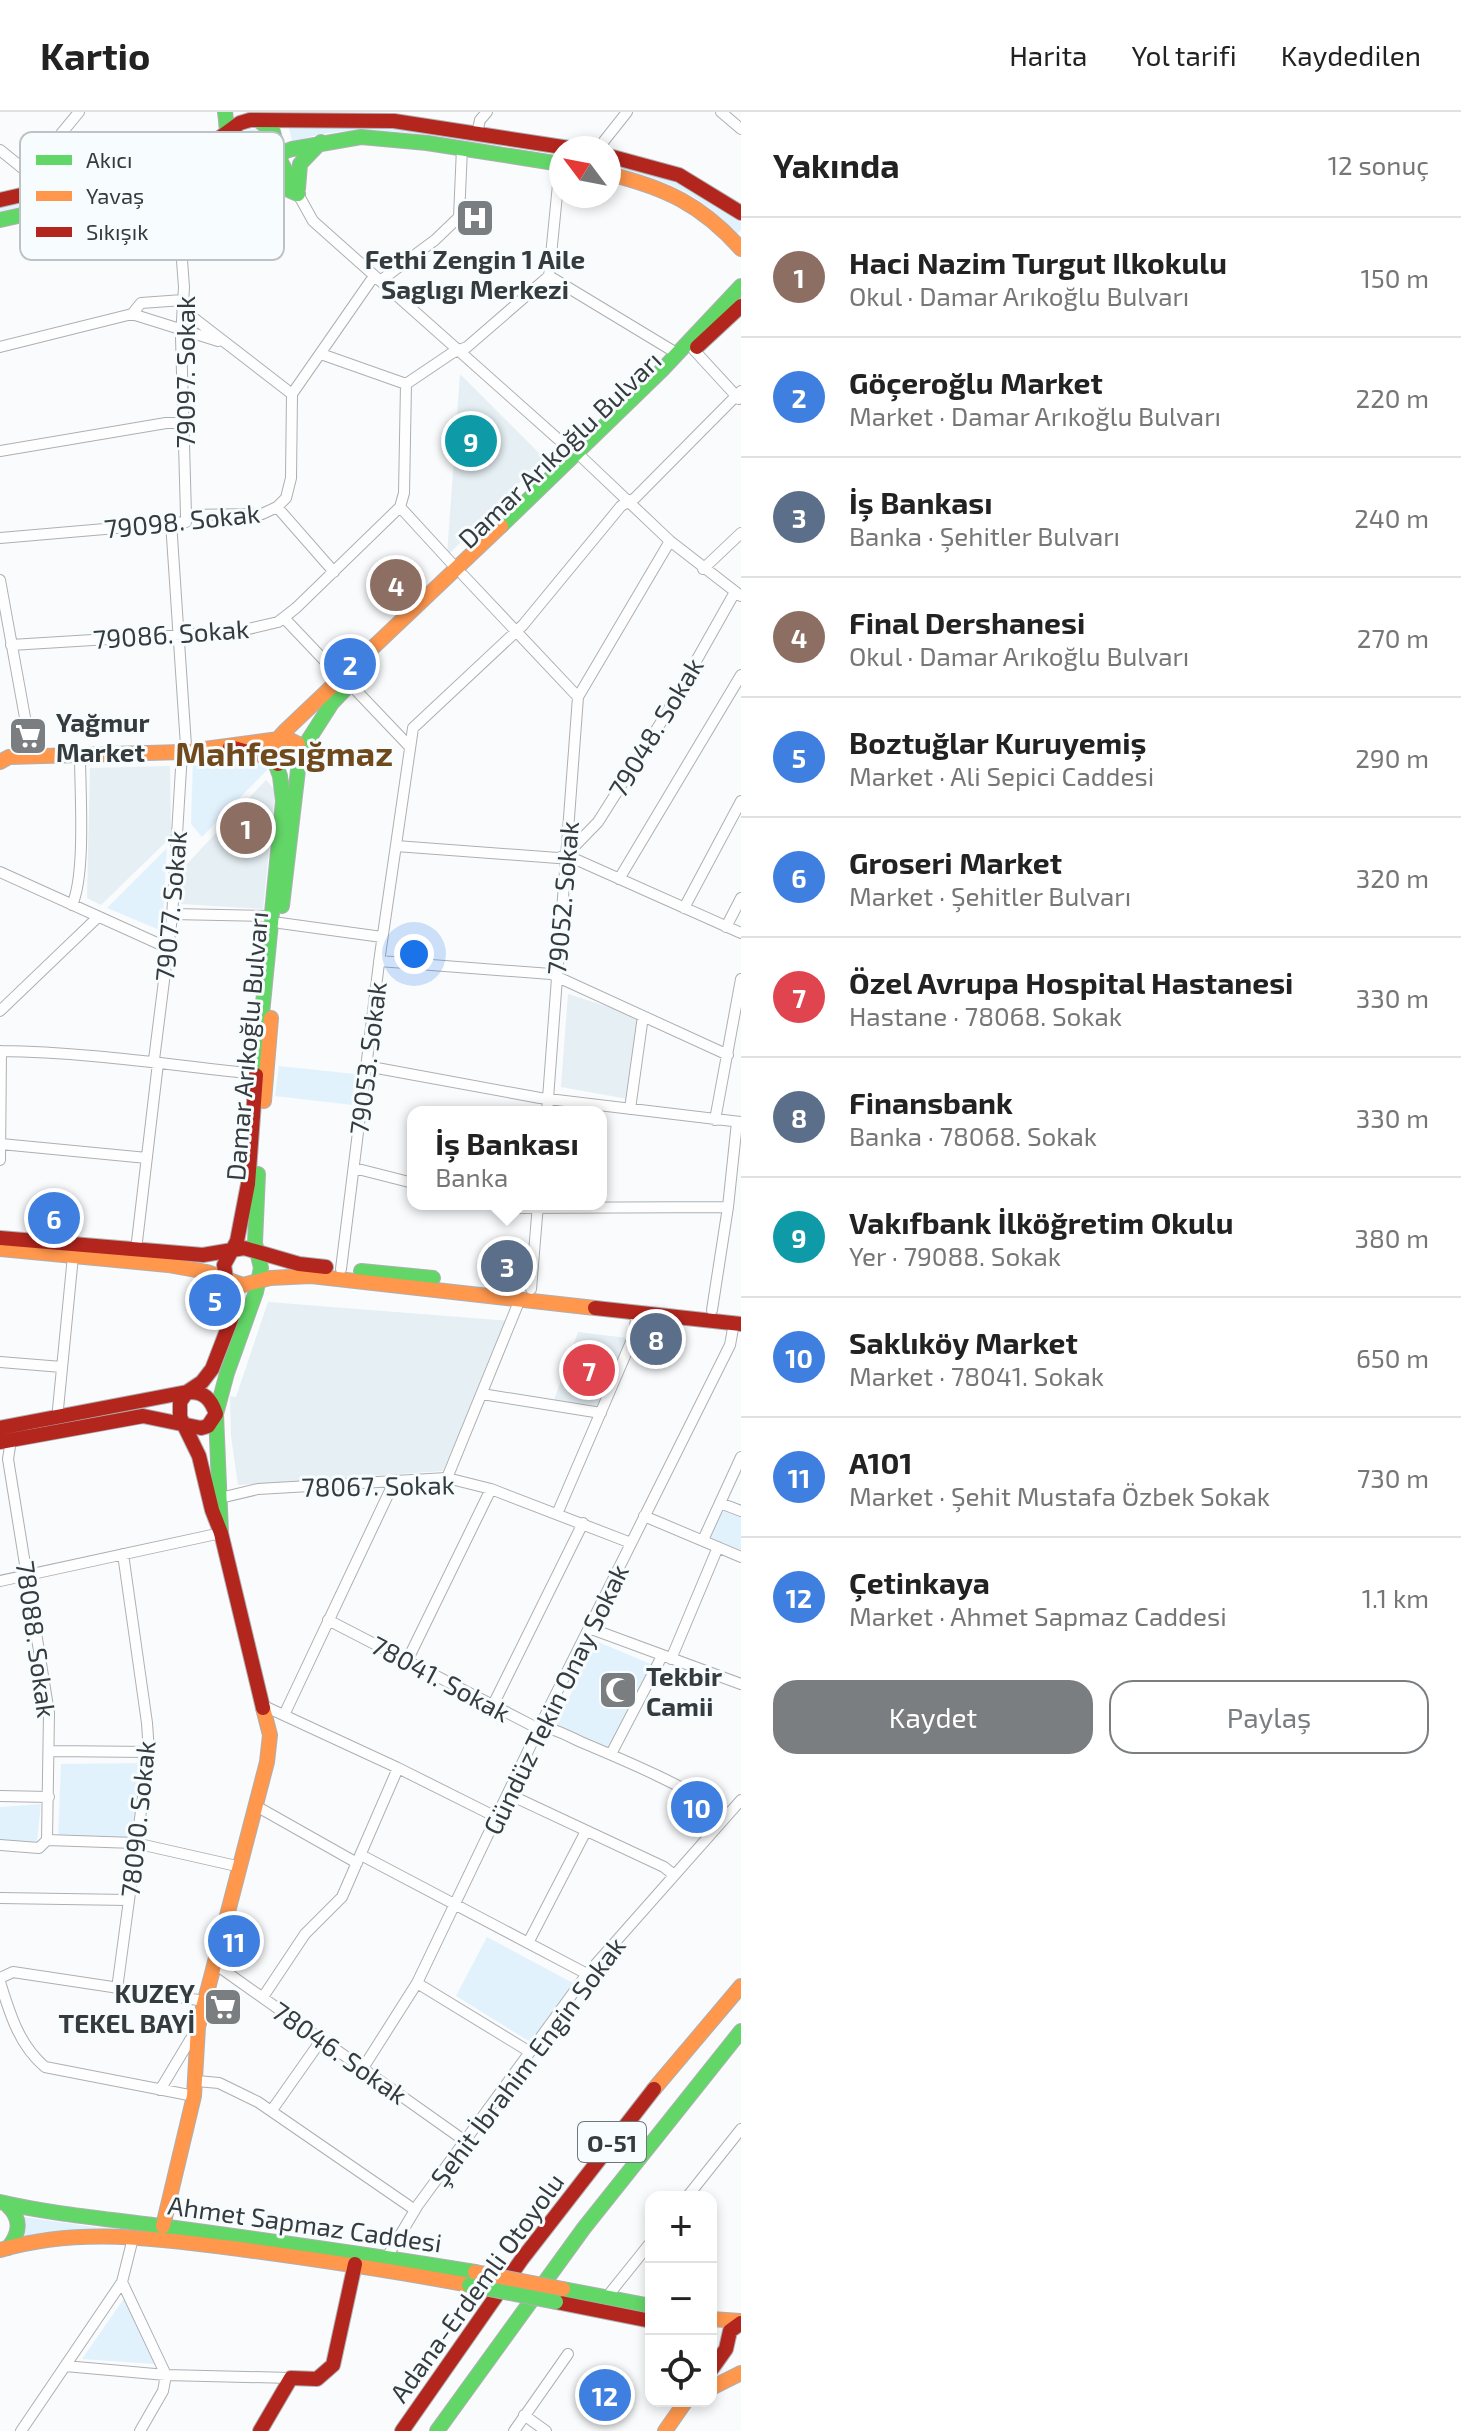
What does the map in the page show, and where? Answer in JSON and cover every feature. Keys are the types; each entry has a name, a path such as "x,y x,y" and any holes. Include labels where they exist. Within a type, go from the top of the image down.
{"main road":[{"path":"225,112 228,132"},
{"path":"244,112 273,132"},
{"path":"229,132 245,121 368,116 549,145"},
{"path":"284,151 321,142 375,137 549,162"},
{"path":"298,194 300,164 321,142"},
{"path":"621,159 679,175 741,213"},
{"path":"284,165 298,194"},
{"path":"621,177 661,187 687,200 713,218 741,249"},
{"path":"284,188 298,194"},
{"path":"0,200 20,195"},
{"path":"0,220 20,216"},
{"name":"Damar Arıkoğlu Bulvarı","path":"581,456 741,286"},
{"name":"Damar Arıkoğlu Bulvarı","path":"277,740 346,682 741,306"},
{"name":"Damar Arıkoğlu Bulvarı","path":"230,1251 237,1241 248,1184 256,1074 300,753 346,682"},
{"path":"3,758 182,752 286,738 295,741 300,753 297,761 289,766 230,747"},
{"path":"273,759 271,751 277,740"},
{"name":"Damar Arıkoğlu Bulvarı","path":"258,1253 255,1243 257,1186 283,801 280,776 273,759"},
{"path":"0,1238 203,1255 244,1248 299,1264 637,1311 739,1320"},
{"path":"0,1249 184,1268 207,1272 243,1285 270,1278 311,1276 712,1310 739,1320"},
{"path":"163,2226 196,2088 198,2027 267,1762 270,1735 214,1499 178,1409 182,1397 202,1382 212,1369 229,1329 232,1305 224,1265 230,1251"},
{"path":"214,1499 216,1414 258,1282 261,1261 258,1253"},
{"path":"0,1428 198,1391 207,1396 216,1414"},
{"path":"6,1441 143,1416 201,1428 208,1426 216,1414"},
{"name":"Adana-Erdemli Otoyolu","path":"402,2431 569,2199 657,2086 741,1986"},
{"name":"Adana-Erdemli Otoyolu","path":"438,2430 568,2249 741,2031"},
{"path":"2,2202 12,2208 19,2223 19,2232 3,2251"},
{"name":"Ahmet Sapmaz Caddesi","path":"2,2202 46,2213 387,2257 560,2296 645,2319"},
{"name":"Ahmet Sapmaz Caddesi","path":"3,2251 67,2238 160,2238 472,2278"},
{"path":"260,2431 291,2378 317,2379 333,2365 355,2264"},
{"name":"Ahmet Sapmaz Caddesi","path":"560,2296 606,2298 645,2305"},
{"path":"717,2320 741,2322"},
{"path":"717,2384 741,2370 718,2348 741,2322"},
{"path":"668,2427 682,2407"},
{"path":"668,2427 691,2407"}],"street":[{"path":"63,132 79,112"},
{"path":"477,133 480,120 487,112"},
{"path":"608,136 627,112"},
{"path":"721,112 741,129"},
{"path":"277,507 286,498 291,478 292,394 377,279 435,240 459,217 462,148"},
{"path":"0,150 20,166"},
{"path":"298,194 313,221 581,456 670,541 738,594"},
{"path":"406,384 467,347 549,276 556,208"},
{"name":"79097. Sokak","path":"180,260 186,515"},
{"path":"549,276 678,354"},
{"path":"132,314 141,303 182,304 292,394"},
{"path":"0,347 132,314 231,346"},
{"path":"694,350 739,396"},
{"path":"321,354 406,384"},
{"path":"406,384 404,493 400,507 578,697 670,541"},
{"name":"79053. Sokak","path":"341,1269 382,937 413,728 517,630 621,506 635,498 739,396"},
{"path":"0,451 166,423 182,423"},
{"name":"79098. Sokak","path":"0,538 186,522 186,515 262,514 277,507 334,572"},
{"name":"79086. Sokak","path":"11,645 240,631 285,619 400,507"},
{"name":"79077. Sokak","path":"136,1250 172,914 182,752 186,746 171,522"},
{"path":"703,569 741,533"},
{"path":"0,580 3,613 32,756"},
{"name":"79048. Sokak","path":"566,855 598,822 738,594"},
{"path":"285,619 410,747"},
{"path":"619,879 741,675"},
{"name":"79052. Sokak","path":"547,1106 578,697"},
{"path":"72,905 76,897 80,849 80,755"},
{"path":"684,908 741,801"},
{"path":"396,846 558,858 566,855 741,933"},
{"path":"0,872 168,948"},
{"path":"726,927 741,898"},
{"path":"172,914 276,920 382,937"},
{"path":"0,1011 98,917"},
{"path":"379,961 556,976 728,1055"},
{"path":"715,1120 741,979"},
{"path":"630,1109 643,1016"},
{"path":"0,1160 0,1051 75,1053 256,1074"},
{"path":"366,1066 548,1099 605,1106"},
{"path":"607,1106 739,1122 737,1165 712,1310"},
{"path":"1,1144 147,1158"},
{"path":"354,1168 407,1181"},
{"path":"607,1206 728,1207"},
{"path":"447,1478 526,1294 537,1210"},
{"path":"60,1417 73,1256"},
{"path":"557,1514 634,1335 637,1311"},
{"name":"Gündüz Tekin Onay Sokak","path":"363,2068 417,1983 540,1726 730,1345 739,1320"},
{"path":"0,1362 62,1367"},
{"path":"482,1394 601,1413"},
{"name":"78088. Sokak","path":"6,1441 49,1713 47,1840"},
{"path":"703,1540 741,1457"},
{"name":"78067. Sokak","path":"214,1499 258,1489 447,1478 491,1489 631,1543"},
{"path":"284,1715 395,1480"},
{"path":"408,1659 491,1489"},
{"path":"720,1503 741,1511"},
{"path":"644,1516 741,1557"},
{"path":"493,1705 583,1523"},
{"path":"0,1581 221,1533"},
{"path":"611,1754 666,1657 718,1547"},
{"name":"78090. Sokak","path":"117,1989 149,1752 123,1554"},
{"name":"78041. Sokak","path":"328,1620 533,1726 611,1754 728,1814"},
{"path":"589,1628 739,1683 741,1671"},
{"path":"264,1706 496,1817"},
{"path":"50,1751 149,1752"},
{"path":"263,1997 305,1934 342,1897 398,1768"},
{"path":"508,1794 664,1867 674,1875"},
{"path":"0,1796 49,1797"},
{"name":"Şehit İbrahim Engin Sokak","path":"387,2257 415,2210 587,1974 741,1800"},
{"path":"256,1806 587,1974"},
{"path":"528,1943 586,1831"},
{"path":"0,1845 39,1848 47,1840 135,1843 241,1867"},
{"path":"0,1898 128,1900"},
{"name":"78046. Sokak","path":"215,1964 465,2141"},
{"path":"205,2001 13,1972 0,1980 5,2020 31,2056 45,2067 160,2090 219,2083 272,2110 415,2210"},
{"path":"417,1983 530,2052"},
{"path":"160,2090 198,2027"},
{"path":"272,2110 322,2039"},
{"path":"692,2191 740,2132"},
{"path":"21,2431 122,2282 133,2238"},
{"path":"606,2298 645,2249"},
{"path":"122,2282 166,2375 163,2391 140,2431"},
{"path":"514,2431 568,2354"},
{"path":"65,2366 166,2375 291,2378"},
{"path":"524,2415 546,2431"}],"shaded area":[{"path":"357,126 404,129 501,144 501,148 424,135 366,130 292,141 289,128"},
{"path":"621,165 677,181 741,222 741,230 737,234 693,197 647,176 621,169"},
{"path":"20,203 20,209 0,213 0,207"},
{"path":"460,374 544,458 447,556"},
{"path":"193,758 249,759 268,769 202,837 191,824"},
{"path":"170,766 171,837 101,905 87,898 90,768"},
{"path":"266,780 275,790 263,909 181,904 185,866"},
{"path":"167,848 162,931 107,908"},
{"path":"568,994 640,1017 628,1099 561,1087"},
{"path":"279,1066 355,1074 352,1105 275,1096"},
{"path":"268,1302 510,1321 443,1471 238,1485 231,1436 230,1396 236,1397"},
{"path":"578,1332 627,1338 600,1407 553,1403"},
{"path":"722,1508 741,1516 741,1556 707,1541"},
{"path":"596,1641 653,1665 613,1750 556,1725"},
{"path":"144,1763 130,1841 58,1838 61,1764"},
{"path":"41,1804 37,1842 0,1843 0,1807"},
{"path":"487,1937 573,1983 532,2043 456,1996"},
{"path":"24,2217 94,2227 162,2231 162,2234 24,2237"},
{"path":"125,2297 155,2364 82,2359"}],"traffic: fast":[{"path":"225,112 228,132"},
{"path":"258,120 273,132"},
{"path":"284,152 361,137 427,143 549,162"},
{"path":"298,189 300,164 321,142"},
{"path":"284,168 298,194"},
{"path":"284,187 298,194"},
{"path":"0,220 20,216"},
{"path":"501,526 662,370 741,286"},
{"path":"282,906 300,753 332,703 355,679"},
{"path":"256,1075 283,801 280,776 273,757"},
{"path":"221,1533 216,1414 261,1268 255,1243 258,1174"},
{"path":"361,1271 433,1278"},
{"path":"437,2431 584,2228 741,2031"},
{"path":"0,2202 63,2214 475,2272"},
{"path":"7,2205 18,2226 8,2248"},
{"path":"469,2285 556,2302"},
{"path":"563,2289 645,2305"}],"traffic: slow":[{"path":"621,177 682,200 712,221 741,249"},
{"path":"273,757 271,751 274,743 286,730 501,526"},
{"path":"0,762 9,757 182,752 286,738 298,744 299,758"},
{"path":"264,1101 271,1018"},
{"path":"0,1249 168,1265 207,1272 243,1285 270,1278 311,1276 595,1308"},
{"path":"163,2226 194,2096 198,2027 267,1762 270,1735 263,1708"},
{"path":"654,2089 741,1986"},
{"path":"0,2250 61,2238 154,2239 330,2262 469,2285"},
{"path":"475,2272 563,2289"},
{"path":"717,2319 741,2321"},
{"path":"717,2385 741,2373"},
{"path":"665,2431 682,2407"}],"traffic: jam":[{"path":"228,132 250,120 394,121 549,145"},
{"path":"621,159 679,175 741,213"},
{"path":"0,200 20,195"},
{"path":"697,347 741,306"},
{"path":"230,747 273,759 278,764"},
{"path":"0,1428 187,1392 202,1382 212,1369 232,1317 224,1265 237,1241 248,1184 256,1075"},
{"path":"0,1238 203,1255 244,1248 299,1264 326,1267"},
{"path":"595,1308 741,1324"},
{"path":"216,1414 209,1400 198,1393 187,1392 180,1402 180,1417 199,1456 221,1533 263,1708"},
{"path":"0,1442 143,1416 201,1428 208,1426 216,1414"},
{"path":"402,2431 522,2259 654,2089"},
{"path":"260,2431 291,2378 317,2379 333,2365 355,2264"},
{"path":"556,2302 645,2320"},
{"path":"717,2362 726,2349 730,2331 741,2323"}],"place":[{"name":"Fethi Zengin 1 Aile Saglıgı Merkezi","path":"475,218"},
{"name":"Vakıfbank İlköğretim Okulu","path":"471,441"},
{"name":"Final Dershanesi","path":"396,585"},
{"name":"Göçeroğlu Market","path":"350,664"},
{"name":"Yağmur Market","path":"28,736"},
{"name":"Haci Nazim Turgut Ilkokulu","path":"246,828"},
{"name":"Groseri Market","path":"54,1218"},
{"name":"İş Bankası","path":"507,1266"},
{"name":"Boztuğlar Kuruyemiş","path":"215,1300"},
{"name":"Finansbank","path":"656,1339"},
{"name":"Özel Avrupa Hospital Hastanesi","path":"589,1370"},
{"name":"Tekbir Camii","path":"618,1690"},
{"name":"Saklıköy Market","path":"697,1807"},
{"name":"A101","path":"234,1941"},
{"name":"KUZEY TEKEL BAYİ","path":"223,2007"},
{"name":"Çetinkaya","path":"605,2395"}],"district":[{"name":"Mahfesığmaz","path":"284,752"}]}
